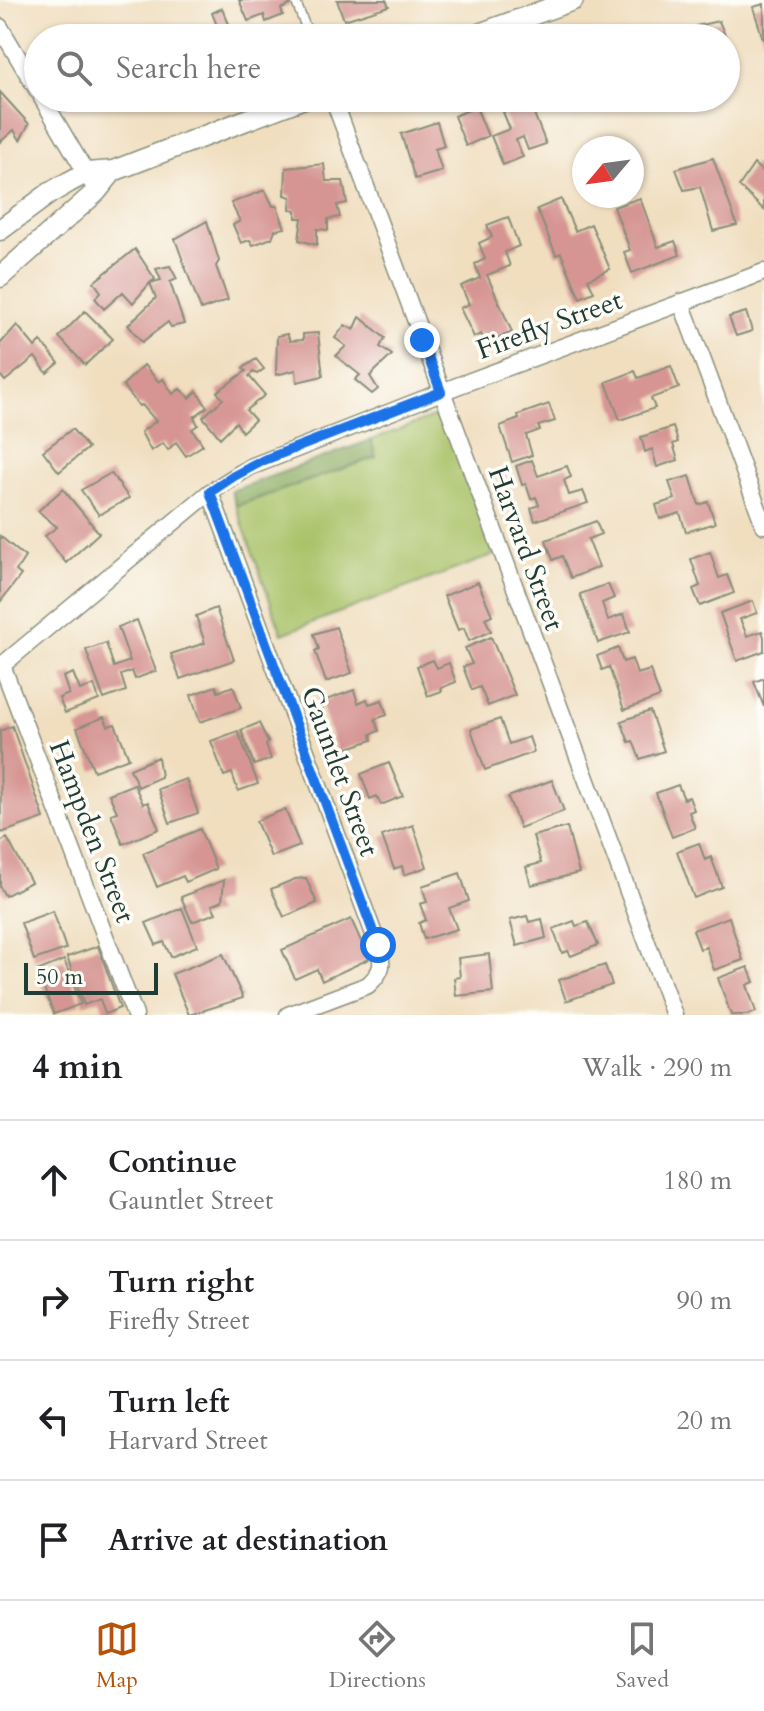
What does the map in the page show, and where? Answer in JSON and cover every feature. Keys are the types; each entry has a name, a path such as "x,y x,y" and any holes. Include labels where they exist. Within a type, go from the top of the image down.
{"street":[{"path":"507,24 573,0"},
{"path":"0,27 24,67"},
{"path":"50,112 91,182"},
{"path":"0,230 50,193 91,182 267,112"},
{"name":"Harvard Street","path":"338,112 674,1015"},
{"path":"0,277 91,182"},
{"name":"Firefly Street","path":"1,666 210,492 264,460 764,272"},
{"path":"681,302 764,525"},
{"name":"Gauntlet Street","path":"210,492 382,966 378,976 368,985 288,1015"},
{"name":"Hampden Street","path":"1,666 135,1015"}],"lane":[{"path":"295,0 304,24"}],"green space":[{"path":"433,417 445,420 494,555 282,634 236,506 376,457 371,440"},
{"path":"371,440 376,457 236,506 231,491"}],"building":[{"path":"239,0 288,0 290,5 281,9 283,15 266,22 264,15 248,21"},
{"path":"337,0 386,0 389,6 344,20"},
{"path":"764,4 764,39 763,39 753,7"},
{"path":"222,8 229,24 216,24 212,13"},
{"path":"0,92 29,124 20,140 14,130 0,142"},
{"path":"478,112 488,136 466,146 454,116"},
{"path":"503,112 533,112 546,144 528,150 523,137 516,140 523,157 503,165 491,136 510,129"},
{"path":"437,122 444,146 435,149 442,171 415,179 401,134"},
{"path":"713,158 737,225 713,231 700,187 684,190 676,169"},
{"path":"324,164 326,181 343,181 347,203 337,205 340,217 328,219 328,230 317,229 317,245 299,240 302,218 296,218 296,210 290,209 291,197 285,195 286,168"},
{"path":"754,164 764,173 764,210 739,186"},
{"path":"265,190 273,206 277,206 285,228 275,230 272,238 253,245 250,240 241,243 233,225 240,221 231,203"},
{"path":"561,199 575,231 591,224 610,269 588,279 594,292 580,298 561,253 556,255 537,209"},
{"path":"614,208 644,208 658,247 675,241 680,255 632,273 624,252 630,250"},
{"path":"508,217 519,246 505,252 510,266 487,275 512,332 486,344 481,334 474,337 460,308 469,304 461,286 480,278 475,264 485,259 479,243 492,237 487,225"},
{"path":"207,221 219,261 216,266 228,300 201,310 175,239"},
{"path":"135,249 155,279 133,303 123,292 104,309 95,298 101,292 94,282"},
{"path":"170,266 177,279 170,282 184,324 171,327 168,322 142,342 128,325 156,298 150,283 161,280 156,269"},
{"path":"85,311 113,339 85,365 59,337"},
{"path":"746,312 752,331 736,336 729,317"},
{"path":"360,317 385,338 380,347 392,355 370,376 378,389 372,394 355,380 360,375 336,356 346,346 335,338 345,325 354,330"},
{"path":"17,325 35,347 41,341 59,363 47,373 35,357 5,381 0,375 0,344"},
{"path":"318,333 323,376 297,382 296,370 276,375 277,336 287,334 290,341 303,340 303,334"},
{"path":"256,359 264,369 249,376 265,395 246,410 255,420 242,432 236,422 220,438 203,417 223,399 217,392 246,371 243,368"},
{"path":"144,365 159,382 163,379 173,394 180,389 190,398 197,391 207,407 194,417 198,425 192,429 203,445 186,456 176,442 168,450 163,443 151,451 141,432 156,421 123,385"},
{"path":"671,366 679,388 651,398 655,408 620,420 606,382 635,371 638,378"},
{"path":"549,404 555,421 538,426 540,430 526,435 532,455 512,462 500,426 519,419 518,415"},
{"path":"673,427 678,442 673,444 678,460 657,467 652,449 645,452 641,437"},
{"path":"72,429 88,448 59,472 43,451"},
{"path":"532,460 538,476 567,466 571,477 564,480 569,495 583,491 588,503 535,521 531,508 539,505 536,497 531,499 526,484 522,485 516,466"},
{"path":"111,473 129,498 99,515 81,490"},
{"path":"690,476 699,505 708,502 715,523 686,532 680,513 660,519 656,505 675,499 669,482"},
{"path":"63,489 99,533 66,563 45,536 57,527 38,511"},
{"path":"596,521 601,534 588,539 599,567 571,578 562,556 553,560 546,540"},
{"path":"0,536 25,557 16,571 21,575 0,602"},
{"path":"710,552 719,578 727,575 734,593 700,606 693,589 700,586 691,559"},
{"path":"478,582 492,615 485,618 491,631 469,641 464,628 458,630 444,596"},
{"path":"608,584 614,598 602,603 608,620 624,614 630,632 598,643 580,594"},
{"path":"753,601 757,613 740,619 747,636 762,631 764,651 737,661 720,613"},
{"path":"216,608 234,660 180,679 171,654 205,643 196,616"},
{"path":"137,620 156,671 135,679 132,671 121,675 126,691 104,699 86,650 106,643 114,667 130,661 118,627"},
{"path":"336,627 352,673 326,682 315,651 319,649 314,634"},
{"path":"491,637 515,695 488,706 480,687 472,690 463,667 472,664 465,648"},
{"path":"618,648 623,662 632,659 637,674 650,670 660,697 624,710 609,667 602,670 597,656"},
{"path":"433,660 437,668 449,663 456,682 428,696 417,666"},
{"path":"73,673 80,690 94,685 99,700 65,713 59,698 69,694 63,677"},
{"path":"764,678 764,707 754,682"},
{"path":"216,686 218,692 233,686 241,708 200,722 191,695"},
{"path":"354,690 358,703 367,699 369,704 382,700 387,715 375,719 379,731 371,734 372,740 337,752 320,702"},
{"path":"650,711 664,751 640,759 621,721"},
{"path":"104,717 108,726 115,724 129,758 94,771 77,728"},
{"path":"500,719 509,744 529,737 534,752 485,770 471,729"},
{"path":"259,723 268,742 266,745 271,759 254,765 241,730"},
{"path":"12,726 44,818 1,833 0,731"},
{"path":"238,731 258,784 238,791 232,773 224,776 211,741"},
{"path":"158,757 161,777 138,787 130,769"},
{"path":"389,763 403,796 381,805 377,796 370,799 361,774"},
{"path":"186,779 198,813 170,823 158,789"},
{"path":"552,780 564,811 520,828 508,797"},
{"path":"134,784 143,804 148,802 159,829 123,844 111,814 117,812 109,794"},
{"path":"678,785 684,799 689,797 694,810 689,812 695,828 672,837 656,793"},
{"path":"285,809 300,846 271,857 256,821"},
{"path":"413,825 427,867 404,875 402,866 394,869 382,836"},
{"path":"567,827 579,873 531,885 526,867 541,863 533,836"},
{"path":"200,829 216,869 186,882 183,876 157,887 143,853"},
{"path":"7,838 31,882 5,896 0,887 0,842"},
{"path":"699,843 705,860 711,857 722,887 694,898 677,851"},
{"path":"460,873 469,901 449,908 457,929 424,939 419,923 426,920 420,904 427,902 422,886"},
{"path":"306,878 317,903 284,917 271,889"},
{"path":"224,880 222,901 212,905 216,913 192,922 181,897"},
{"path":"182,908 197,946 171,957 164,942 156,945 146,923"},
{"path":"53,911 66,949 34,960 21,923"},
{"path":"527,916 529,922 542,919 546,938 517,946 510,920"},
{"path":"729,917 743,960 714,970 706,947 700,949 693,930"},
{"path":"351,919 369,959 322,981 317,969 295,979 282,950"},
{"path":"574,921 576,926 588,922 598,945 571,956 568,951 562,953 553,929"},
{"path":"98,946 120,1008 105,1014 100,999 84,1005 67,957"},
{"path":"223,954 243,998 189,1015 172,974"},
{"path":"489,954 493,992 456,996 454,978 460,977 458,958"},
{"path":"64,960 81,1004 54,1014 37,971"},
{"path":"605,965 612,985 566,1001 559,980"},
{"path":"748,967 754,982 747,985 756,1012 731,1015 718,978"}],"route":[{"path":"378,945 210,492 264,460 441,392 422,340"}]}
